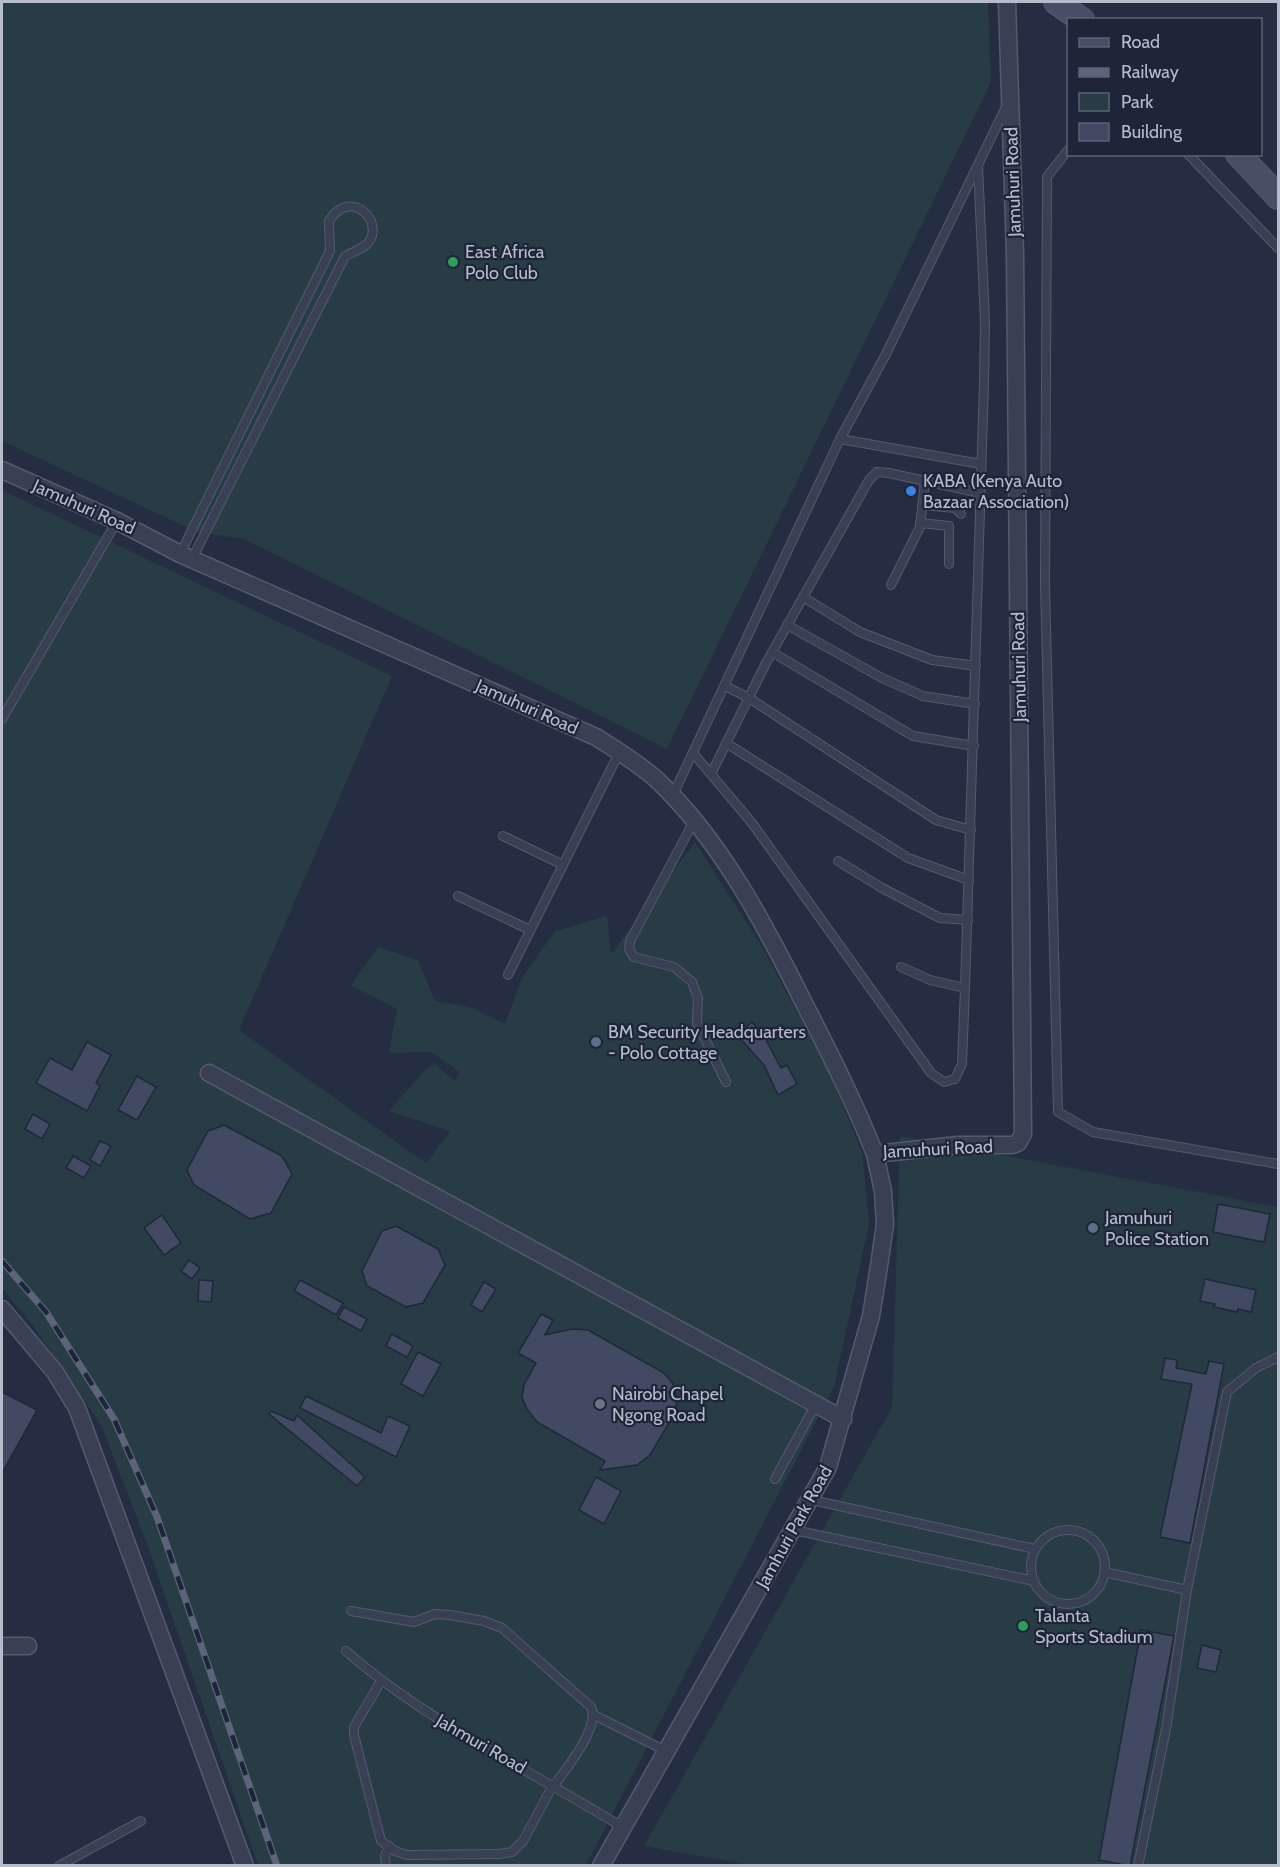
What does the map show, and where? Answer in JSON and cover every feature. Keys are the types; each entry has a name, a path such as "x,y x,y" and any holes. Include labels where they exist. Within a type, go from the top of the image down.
{"street":[{"name":"Jamuhuri Road","path":"2,470 117,521 186,556 596,737 655,778 694,821 725,864 787,969 851,1094 875,1154 958,1145 1006,1146 1018,1143 1023,1134 1016,300 1007,2"},
{"path":"1056,2 1079,18"},
{"path":"1240,156 1278,197"},
{"path":"209,1073 843,1419"},
{"name":"Jamhuri Park Road","path":"601,1866 812,1500 828,1467 871,1316 885,1224 875,1154"},
{"path":"2,1309 55,1371 77,1408 245,1866"},
{"path":"2,1646 28,1646"}],"lane":[{"path":"672,797 840,439 886,354 1011,99"},
{"path":"1067,151 1047,177 1045,584 1054,1066 1058,1112 1093,1132 1278,1164"},
{"path":"1190,156 1278,248"},
{"path":"693,753 777,856 932,1073 944,1082 955,1079 962,1064 968,920 985,321 978,165"},
{"path":"353,206 365,212 372,224 372,235 367,244 345,256 186,556 330,251 329,221 341,208 353,206"},
{"path":"840,439 981,464"},
{"path":"711,774 772,652 802,597 834,546 869,480 877,472 980,493"},
{"path":"891,585 920,523 924,481"},
{"path":"922,505 955,508 961,514"},
{"path":"2,719 117,521"},
{"path":"920,523 949,526 949,564"},
{"path":"802,597 860,632 932,660 976,666"},
{"path":"787,625 882,678 923,696 975,704"},
{"path":"772,652 913,736 974,746"},
{"path":"724,686 749,698 936,820 971,830"},
{"path":"726,743 908,858 969,880"},
{"path":"508,975 619,753"},
{"path":"694,821 630,941 629,949 634,957 674,967 692,982 698,998 697,1023 726,1082"},
{"path":"503,836 563,865"},
{"path":"838,861 882,888 939,918 968,920"},
{"path":"458,896 530,930"},
{"path":"901,967 930,980 965,988"},
{"path":"1138,1866 1167,1729 1187,1590 1227,1392 1256,1368 1278,1357"},
{"path":"775,1479 816,1404"},
{"path":"812,1500 1035,1549"},
{"path":"794,1530 1034,1581"},
{"path":"1075,1531 1095,1542 1101,1552 1104,1572 1099,1587 1079,1602 1054,1601 1043,1595 1034,1581 1031,1560 1035,1549 1052,1533 1075,1531"},
{"path":"1104,1572 1187,1590"},
{"path":"351,1611 414,1622 435,1614 450,1615 484,1621 502,1628 591,1707 594,1715 592,1728 554,1785 523,1841 512,1852 406,1855 381,1841 354,1735 354,1727 381,1681"},
{"name":"Jahmuri Road","path":"346,1651 381,1681 429,1713 622,1827"},
{"path":"594,1715 666,1751"},
{"path":"59,1866 141,1821"},
{"path":"386,1866 385,1856 389,1846"}],"green space":[{"name":"East Africa Polo Club","path":"2,2 988,2 991,82 667,749 244,539 197,532 2,441"},
{"path":"2,490 392,676 239,1030 426,1163 450,1131 389,1111 423,1072 434,1063 455,1081 460,1072 431,1052 389,1053 397,1009 351,985 378,947 418,960 435,1001 472,1008 505,1024 522,978 555,931 607,916 611,954 695,842 761,945 828,1070 862,1152 869,1224 834,1387 586,1865 258,1865 148,1547 102,1427 35,1328 2,1288"},
{"name":"Talanta Sports Stadium","path":"900,1136 1278,1207 1278,1865 757,1866 644,1846 892,1407"}],"building":[{"path":"752,1022 764,1036 781,1068 787,1065 797,1084 778,1095 764,1065 737,1035"},
{"path":"87,1042 111,1055 96,1083 100,1086 87,1111 36,1083 50,1058 72,1070"},
{"path":"137,1076 156,1087 137,1120 118,1110"},
{"path":"33,1114 50,1124 42,1139 25,1129"},
{"path":"224,1125 282,1156 292,1174 271,1213 250,1219 194,1185 187,1170 208,1131"},
{"path":"100,1141 111,1146 100,1166 90,1160"},
{"path":"73,1156 91,1166 84,1178 66,1168"},
{"path":"1218,1204 1270,1214 1264,1242 1213,1232"},
{"path":"162,1215 181,1243 164,1255 144,1228"},
{"path":"396,1226 438,1249 445,1265 423,1303 406,1307 367,1286 362,1271 382,1231"},
{"path":"189,1260 200,1268 192,1279 181,1271"},
{"path":"1205,1279 1256,1290 1251,1312 1238,1309 1237,1312 1200,1301"},
{"path":"199,1280 213,1281 211,1302 198,1301"},
{"path":"300,1280 343,1303 336,1315 294,1291"},
{"path":"484,1282 496,1289 482,1312 471,1305"},
{"path":"344,1307 367,1319 361,1331 338,1318"},
{"name":"Nairobi Chapel Ngong Road","path":"541,1314 553,1320 545,1335 572,1329 588,1330 664,1373 673,1384 677,1398 675,1413 650,1455 637,1465 600,1470 605,1461 537,1422 527,1409 522,1397 524,1385 536,1363 518,1353"},
{"path":"392,1334 413,1346 407,1357 386,1346"},
{"path":"418,1352 441,1364 423,1396 401,1384"},
{"path":"1165,1358 1177,1360 1176,1368 1206,1374 1209,1361 1224,1364 1190,1543 1160,1537 1192,1384 1161,1379"},
{"path":"2,1392 37,1410 2,1473"},
{"path":"306,1396 381,1433 388,1416 410,1426 396,1457 300,1408"},
{"path":"271,1411 294,1421 297,1415 365,1477 357,1486 269,1414"},
{"path":"596,1477 621,1491 604,1524 579,1510"},
{"path":"1141,1630 1174,1636 1130,1866 1099,1860"},
{"path":"1202,1645 1221,1650 1216,1672 1197,1668"}],"railway":[{"path":"2,1261 46,1312 114,1419 157,1517 277,1866"}],"place":[{"name":"East Africa Polo Club","path":"453,262"},
{"name":"KABA (Kenya Auto Bazaar Association)","path":"911,491"},
{"name":"BM Security Headquarters - Polo Cottage","path":"596,1042"},
{"name":"Jamuhuri Police Station","path":"1093,1228"},
{"name":"Nairobi Chapel Ngong Road","path":"600,1404"},
{"name":"Talanta Sports Stadium","path":"1023,1626"}]}
